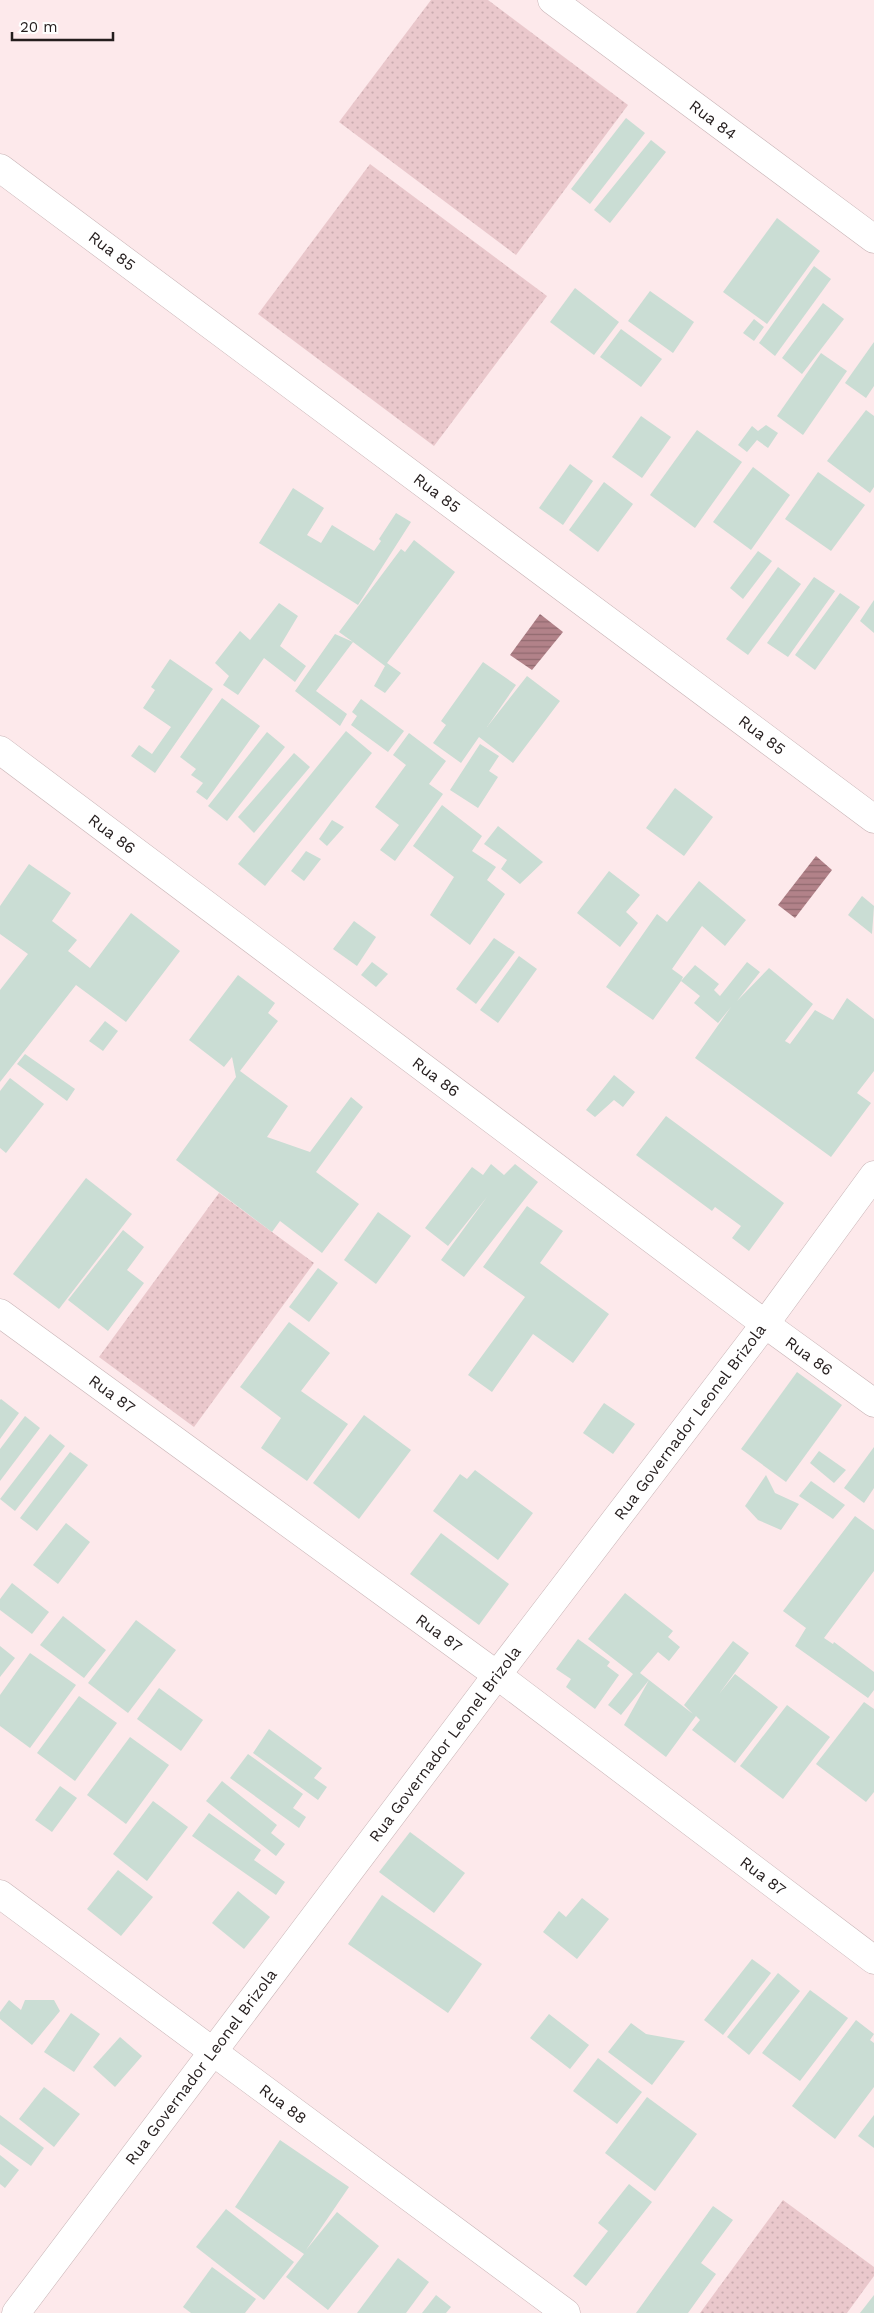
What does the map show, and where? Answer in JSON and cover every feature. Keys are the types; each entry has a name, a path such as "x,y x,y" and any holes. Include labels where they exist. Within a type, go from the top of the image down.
{"street":[{"name":"Rua 84","path":"552,0 874,239"},
{"name":"Rua 85","path":"0,168 874,819"},
{"name":"Rua 86","path":"0,750 765,1324 874,1403"},
{"name":"Rua Governador Leonel Brizola","path":"16,2313 497,1675 765,1324 874,1175"},
{"name":"Rua 87","path":"0,1313 497,1675 874,1960"},
{"name":"Rua 88","path":"0,1894 566,2313"}],"shaded area":[{"path":"431,0 488,0 628,105 516,255 339,122"},
{"path":"370,164 547,296 434,446 258,314"},
{"path":"540,614 563,632 532,670 510,655"},
{"path":"816,856 832,870 795,918 778,905"},
{"path":"219,1193 314,1263 194,1427 99,1357"},
{"path":"783,2200 874,2267 874,2276 847,2313 700,2313"}],"building":[{"path":"626,118 645,133 590,204 571,189"},
{"path":"651,140 666,152 610,223 594,210"},
{"path":"777,218 820,251 767,324 723,292"},
{"path":"814,266 831,279 775,356 759,343"},
{"path":"575,288 619,322 594,355 550,322"},
{"path":"650,291 694,322 673,353 628,321"},
{"path":"823,303 844,319 802,374 782,358"},
{"path":"754,319 764,327 754,341 743,333"},
{"path":"621,329 662,359 641,387 600,357"},
{"path":"874,342 874,386 866,398 845,383"},
{"path":"821,353 847,371 803,435 777,416"},
{"path":"866,410 874,416 874,487 870,493 827,461"},
{"path":"641,416 671,437 642,478 612,457"},
{"path":"766,425 778,433 768,448 757,440 747,452 738,445 752,426 758,431"},
{"path":"697,430 742,462 695,528 650,495"},
{"path":"570,464 593,481 563,525 539,508"},
{"path":"753,467 790,495 751,550 713,522"},
{"path":"818,472 865,505 831,551 785,519"},
{"path":"604,482 633,504 598,552 569,530"},
{"path":"293,488 324,508 307,535 321,543 332,525 374,551 381,541 379,539 396,513 411,522 358,605 259,543"},
{"path":"414,540 455,572 387,663 401,673 385,693 374,686 385,666 339,632 401,549 405,552"},
{"path":"758,551 772,561 743,599 730,588"},
{"path":"778,567 801,584 748,655 726,639"},
{"path":"814,577 835,591 788,657 767,643"},
{"path":"840,593 860,607 815,670 795,655"},
{"path":"874,600 874,633 860,621"},
{"path":"279,603 298,616 280,646 306,666 295,682 264,658 238,695 223,685 229,676 215,663 240,631 250,640"},
{"path":"335,634 353,642 316,691 347,714 340,726 295,691"},
{"path":"170,659 213,689 155,773 131,756 139,745 152,754 171,727 143,708 155,690 151,687"},
{"path":"483,662 516,685 487,727 527,676 560,701 513,763 479,737 461,763 433,743 446,725 441,721"},
{"path":"222,698 260,726 207,800 196,792 203,783 191,775 196,769 180,757"},
{"path":"361,699 404,731 388,752 351,725 357,716 352,712"},
{"path":"346,731 372,753 265,886 238,864"},
{"path":"267,732 285,747 227,821 208,806"},
{"path":"409,733 446,761 429,784 443,794 395,861 380,850 399,825 375,807 406,765 393,755"},
{"path":"480,744 499,756 489,771 498,777 478,808 450,790"},
{"path":"294,753 310,767 254,833 238,817"},
{"path":"675,788 713,817 684,856 646,828"},
{"path":"442,805 482,836 472,851 496,867 487,880 505,894 470,945 430,915 454,877 413,846"},
{"path":"332,820 344,827 327,846 319,839"},
{"path":"498,826 543,862 520,884 501,869 507,860 484,844"},
{"path":"306,851 321,859 304,881 291,871"},
{"path":"29,864 71,893 52,921 77,940 68,951 90,968 131,913 180,951 126,1022 76,985 0,1082 0,990 28,954 0,934 0,906"},
{"path":"609,871 640,895 626,912 638,923 620,947 577,913"},
{"path":"699,881 746,920 725,946 702,926 672,969 683,977 653,1020 606,987 657,914 667,922"},
{"path":"862,896 874,906 872,934 848,915"},
{"path":"354,921 376,937 357,966 333,949"},
{"path":"494,938 515,952 476,1004 456,989"},
{"path":"519,956 537,969 498,1023 480,1010"},
{"path":"372,962 388,974 376,987 361,975"},
{"path":"747,962 760,972 737,1001 769,968 813,1004 785,1041 790,1044 815,1010 833,1020 847,998 874,1019 874,1071 857,1093 871,1103 831,1157 695,1058 731,1007 718,1023 694,1003 700,996 681,981 695,965 719,984 714,990 720,996"},
{"path":"238,975 275,1003 268,1013 278,1021 240,1071 288,1106 267,1137 310,1152 351,1097 363,1107 316,1172 359,1204 322,1253 280,1221 272,1232 176,1160 236,1077 232,1057 224,1067 189,1040"},
{"path":"105,1021 118,1031 103,1051 89,1041"},
{"path":"25,1054 75,1089 67,1101 17,1064"},
{"path":"614,1075 635,1092 623,1107 614,1100 595,1117 586,1110"},
{"path":"10,1078 44,1104 6,1153 0,1148 0,1091"},
{"path":"666,1116 784,1203 749,1251 732,1238 741,1226 715,1207 712,1211 636,1155"},
{"path":"491,1164 504,1175 515,1164 538,1182 464,1277 441,1260 487,1197 448,1246 425,1228 472,1167 483,1175"},
{"path":"86,1178 132,1214 59,1309 13,1274"},
{"path":"527,1206 563,1231 540,1263 609,1314 573,1363 533,1334 492,1392 468,1375 525,1297 483,1267"},
{"path":"378,1212 411,1236 376,1284 344,1260"},
{"path":"123,1230 144,1247 127,1270 144,1283 108,1331 68,1300"},
{"path":"318,1268 338,1283 309,1322 289,1307"},
{"path":"289,1322 330,1353 301,1391 348,1424 307,1481 261,1448 281,1418 240,1387"},
{"path":"797,1372 842,1405 786,1482 741,1449"},
{"path":"0,1400 19,1413 0,1439"},
{"path":"604,1403 635,1424 613,1454 583,1433"},
{"path":"364,1415 411,1450 359,1519 313,1483"},
{"path":"25,1416 40,1428 0,1481 0,1449"},
{"path":"50,1434 65,1446 15,1511 0,1499"},
{"path":"874,1447 874,1488 864,1503 844,1488"},
{"path":"819,1451 846,1470 834,1483 810,1463"},
{"path":"70,1452 88,1465 37,1531 20,1518"},
{"path":"475,1470 533,1513 498,1560 433,1511 460,1474 467,1479"},
{"path":"766,1475 775,1493 799,1504 781,1530 758,1520 745,1506"},
{"path":"811,1481 845,1505 833,1519 799,1496"},
{"path":"855,1516 874,1530 874,1571 824,1638 833,1644 834,1642 874,1672 874,1690 868,1698 795,1646 806,1628 783,1611"},
{"path":"66,1523 90,1542 58,1584 33,1565"},
{"path":"441,1533 509,1584 479,1625 410,1574"},
{"path":"12,1583 49,1612 32,1634 0,1610 0,1599"},
{"path":"625,1593 673,1631 668,1637 680,1647 669,1661 658,1652 640,1673 693,1714 684,1705 733,1641 749,1653 719,1694 735,1674 778,1707 735,1763 692,1730 700,1720 696,1716 666,1757 624,1725 649,1680 621,1715 608,1705 633,1674 588,1639"},
{"path":"63,1616 106,1650 84,1678 40,1645"},
{"path":"136,1620 176,1650 128,1713 88,1683"},
{"path":"578,1639 610,1662 607,1666 619,1675 595,1709 566,1687 571,1679 556,1669"},
{"path":"0,1646 15,1658 0,1677"},
{"path":"30,1653 76,1685 30,1748 0,1726 0,1695"},
{"path":"159,1688 203,1720 181,1751 137,1719"},
{"path":"79,1696 117,1723 75,1781 37,1753"},
{"path":"864,1702 874,1709 874,1792 866,1802 816,1764"},
{"path":"787,1705 830,1737 783,1799 740,1766"},
{"path":"269,1729 322,1768 314,1778 327,1787 318,1800 253,1753"},
{"path":"130,1737 169,1765 126,1824 87,1795"},
{"path":"248,1754 303,1794 293,1808 306,1817 299,1828 230,1778"},
{"path":"222,1781 277,1825 271,1833 285,1844 276,1856 206,1801"},
{"path":"60,1786 77,1798 52,1832 35,1820"},
{"path":"153,1801 188,1827 147,1881 113,1854"},
{"path":"209,1813 261,1850 254,1860 285,1882 276,1895 192,1836"},
{"path":"410,1832 465,1873 434,1913 379,1872"},
{"path":"118,1870 153,1897 121,1936 87,1909"},
{"path":"238,1891 270,1917 244,1949 212,1923"},
{"path":"382,1895 482,1964 448,2013 348,1944"},
{"path":"582,1898 609,1919 577,1959 543,1932 559,1911 566,1917"},
{"path":"752,1959 771,1973 723,2035 704,2020"},
{"path":"778,1973 800,1991 749,2055 727,2037"},
{"path":"810,1990 848,2018 800,2081 762,2053"},
{"path":"9,2000 21,2010 25,2000 54,2000 60,2011 32,2045 0,2019 0,2012"},
{"path":"71,2013 100,2034 74,2072 44,2052"},
{"path":"549,2014 589,2045 570,2069 530,2038"},
{"path":"856,2020 874,2034 870,2040 874,2043 874,2087 835,2139 792,2106"},
{"path":"631,2023 646,2034 685,2041 652,2085 608,2052"},
{"path":"120,2037 142,2056 115,2087 93,2067"},
{"path":"598,2058 642,2092 617,2124 573,2091"},
{"path":"44,2087 80,2114 54,2147 19,2119"},
{"path":"647,2097 697,2134 655,2191 605,2153"},
{"path":"0,2115 44,2148 31,2166 0,2144"},
{"path":"874,2115 874,2148 858,2136"},
{"path":"280,2140 349,2187 306,2250 337,2212 379,2246 328,2310 286,2277 304,2254 235,2207"},
{"path":"0,2155 19,2170 5,2188 0,2184"},
{"path":"629,2184 652,2202 586,2286 573,2276 608,2231 598,2223"},
{"path":"713,2206 733,2220 701,2263 716,2274 688,2313 636,2313"},
{"path":"226,2209 294,2262 264,2300 196,2247"},
{"path":"398,2258 429,2282 406,2313 357,2313"},
{"path":"212,2267 256,2299 245,2313 191,2313 183,2307"},
{"path":"436,2295 451,2307 446,2313 422,2313"},
{"path":"874,2295 874,2313 860,2313"}]}
